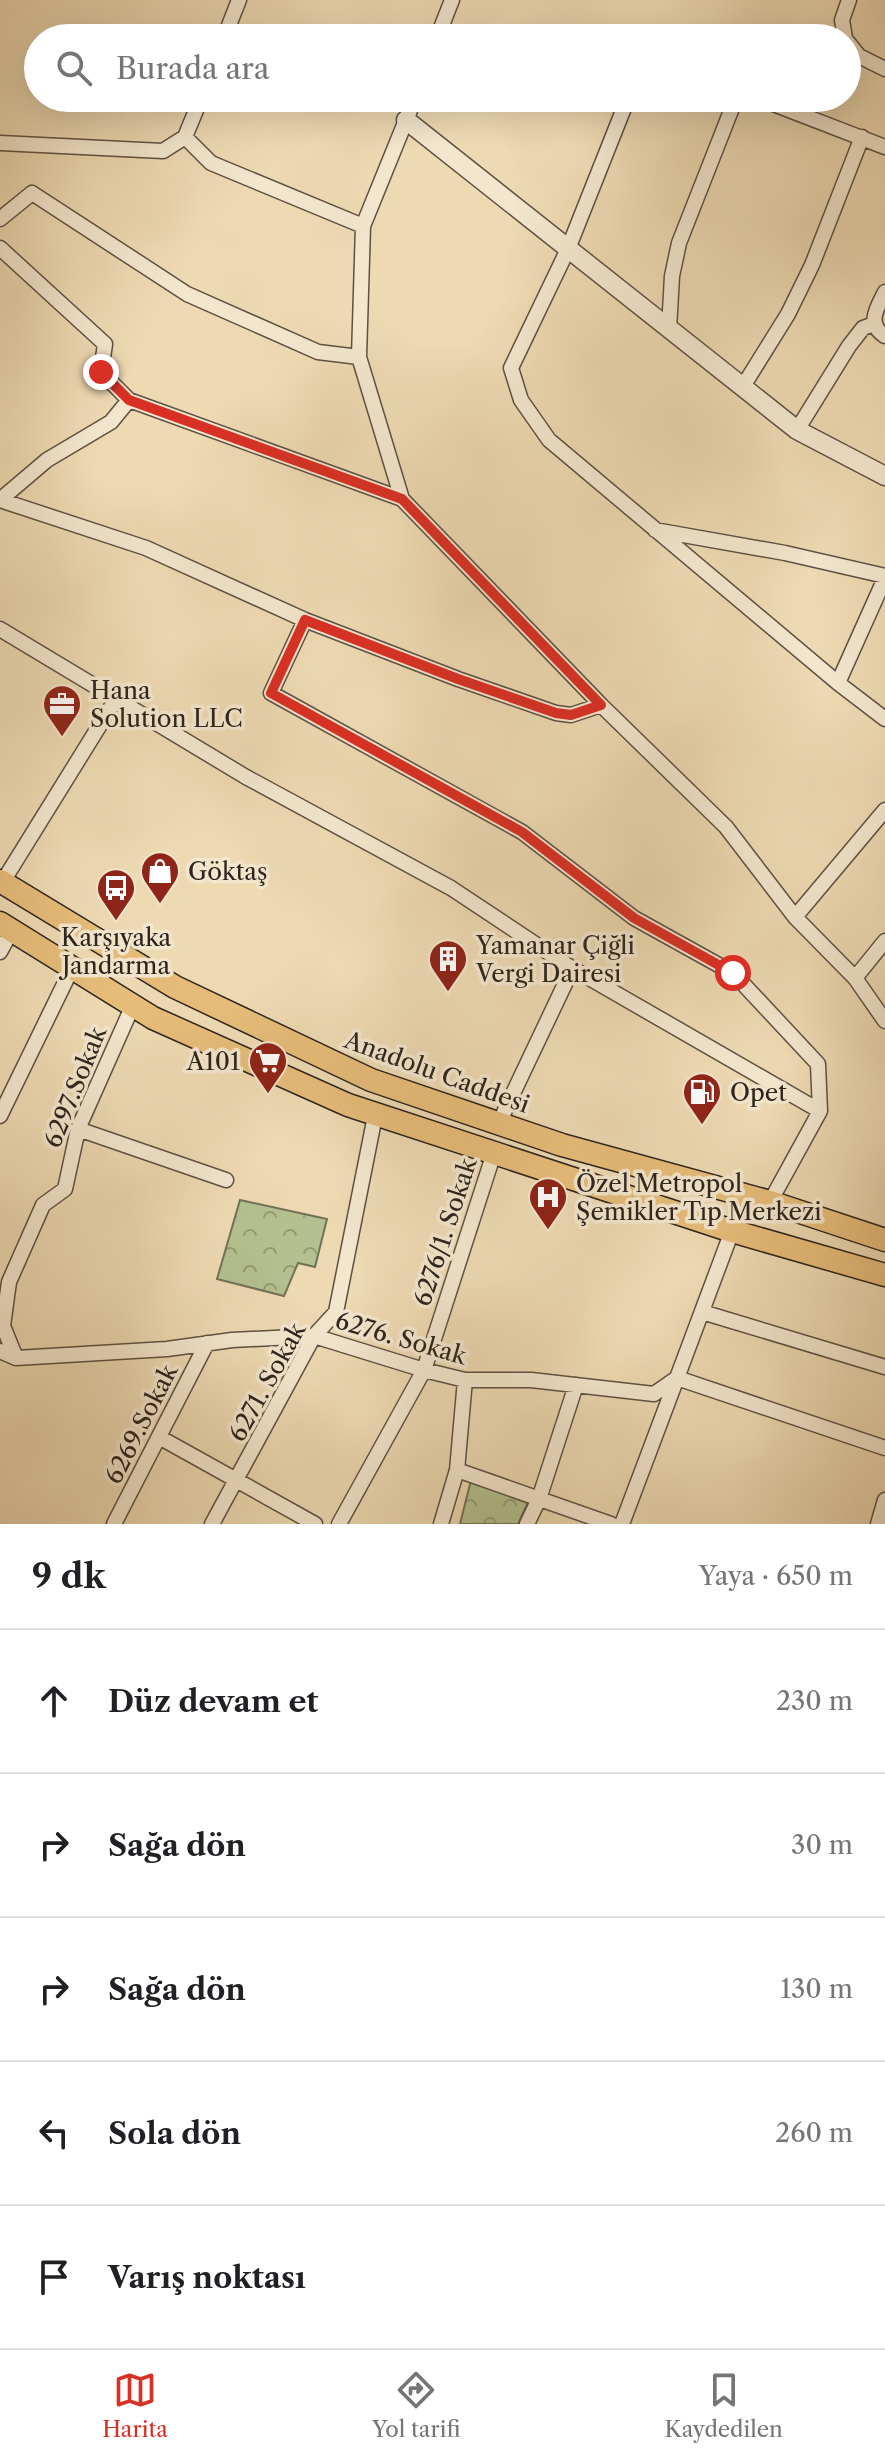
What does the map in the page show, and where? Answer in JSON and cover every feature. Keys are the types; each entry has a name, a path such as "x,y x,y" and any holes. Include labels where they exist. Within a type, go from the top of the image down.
{"highway":[{"name":"Anadolu Caddesi","path":"1,882 175,987 371,1080 562,1145 770,1202 885,1240"},
{"path":"6,926 153,1018 375,1116 732,1231 885,1275"}],"street":[{"path":"230,24 239,0"},
{"path":"443,24 452,0"},
{"path":"843,24 849,0"},
{"path":"861,57 885,69"},
{"path":"0,143 163,151 185,137 195,112"},
{"path":"402,499 359,357 363,226 409,112"},
{"path":"622,112 568,249 511,368 521,400 549,440 885,719"},
{"path":"669,329 672,276 679,243 730,112"},
{"path":"795,112 885,147"},
{"path":"406,120 797,430 885,476"},
{"path":"185,137 211,163 363,226"},
{"path":"742,388 788,314 812,265 862,137"},
{"path":"0,219 32,193 187,294 318,352 359,357"},
{"path":"0,248 105,344 101,372 129,400 402,499 601,705 726,827 795,917 855,978 883,1016"},
{"path":"885,292 875,312 874,324 878,332 885,336"},
{"path":"797,430 849,346 863,328 874,324"},
{"path":"0,500 47,460 111,422 129,400"},
{"path":"0,500 146,548 305,620 556,713 571,715 601,705"},
{"path":"655,530 785,553 885,577 838,683"},
{"path":"305,620 271,693 522,832 634,918 733,973 818,1064 820,1111 770,1202"},
{"path":"0,629 246,777 451,888 572,969 820,1111"},
{"path":"1,882 116,699"},
{"path":"795,917 885,810"},
{"path":"0,952 6,926"},
{"path":"855,978 885,941"},
{"path":"0,1116 72,968"},
{"path":"499,1123 572,969"},
{"name":"6297.Sokak","path":"16,1358 3,1326 9,1282 43,1205 65,1189 78,1129 133,1005"},
{"name":"6271. Sokak","path":"212,1524 314,1336 336,1312 375,1116"},
{"path":"78,1129 226,1180"},
{"name":"6276/1. Sokak","path":"339,1524 424,1370 494,1153"},
{"path":"622,1524 732,1231"},
{"path":"702,1312 885,1367"},
{"name":"6276. Sokak","path":"0,1351 16,1358 314,1336 465,1380 531,1380 654,1394 677,1378"},
{"name":"6269.Sokak","path":"114,1524 207,1343"},
{"path":"677,1378 885,1448"},
{"path":"441,1524 457,1470 465,1380"},
{"path":"527,1524 539,1499 576,1385"},
{"path":"159,1437 315,1524"},
{"path":"457,1470 611,1524"},
{"path":"878,1524 885,1500"}],"green space":[{"path":"240,1200 327,1219 315,1267 298,1263 284,1296 217,1279"},
{"path":"471,1480 529,1500 518,1524 460,1524"}],"place":[{"name":"Hana Solution LLC","path":"62,738"},
{"name":"Göktaş","path":"160,905"},
{"name":"Karşıyaka Jandarma","path":"116,922"},
{"name":"Yamanar Çiğli Vergi Dairesi","path":"448,993"},
{"name":"A101","path":"268,1095"},
{"name":"Opet","path":"702,1126"},
{"name":"Özel Metropol Şemikler Tıp Merkezi","path":"548,1231"}],"route":[{"path":"101,372 129,400 402,499 601,705 583,713 556,713 305,620 271,693 522,832 634,918 733,973"}]}
